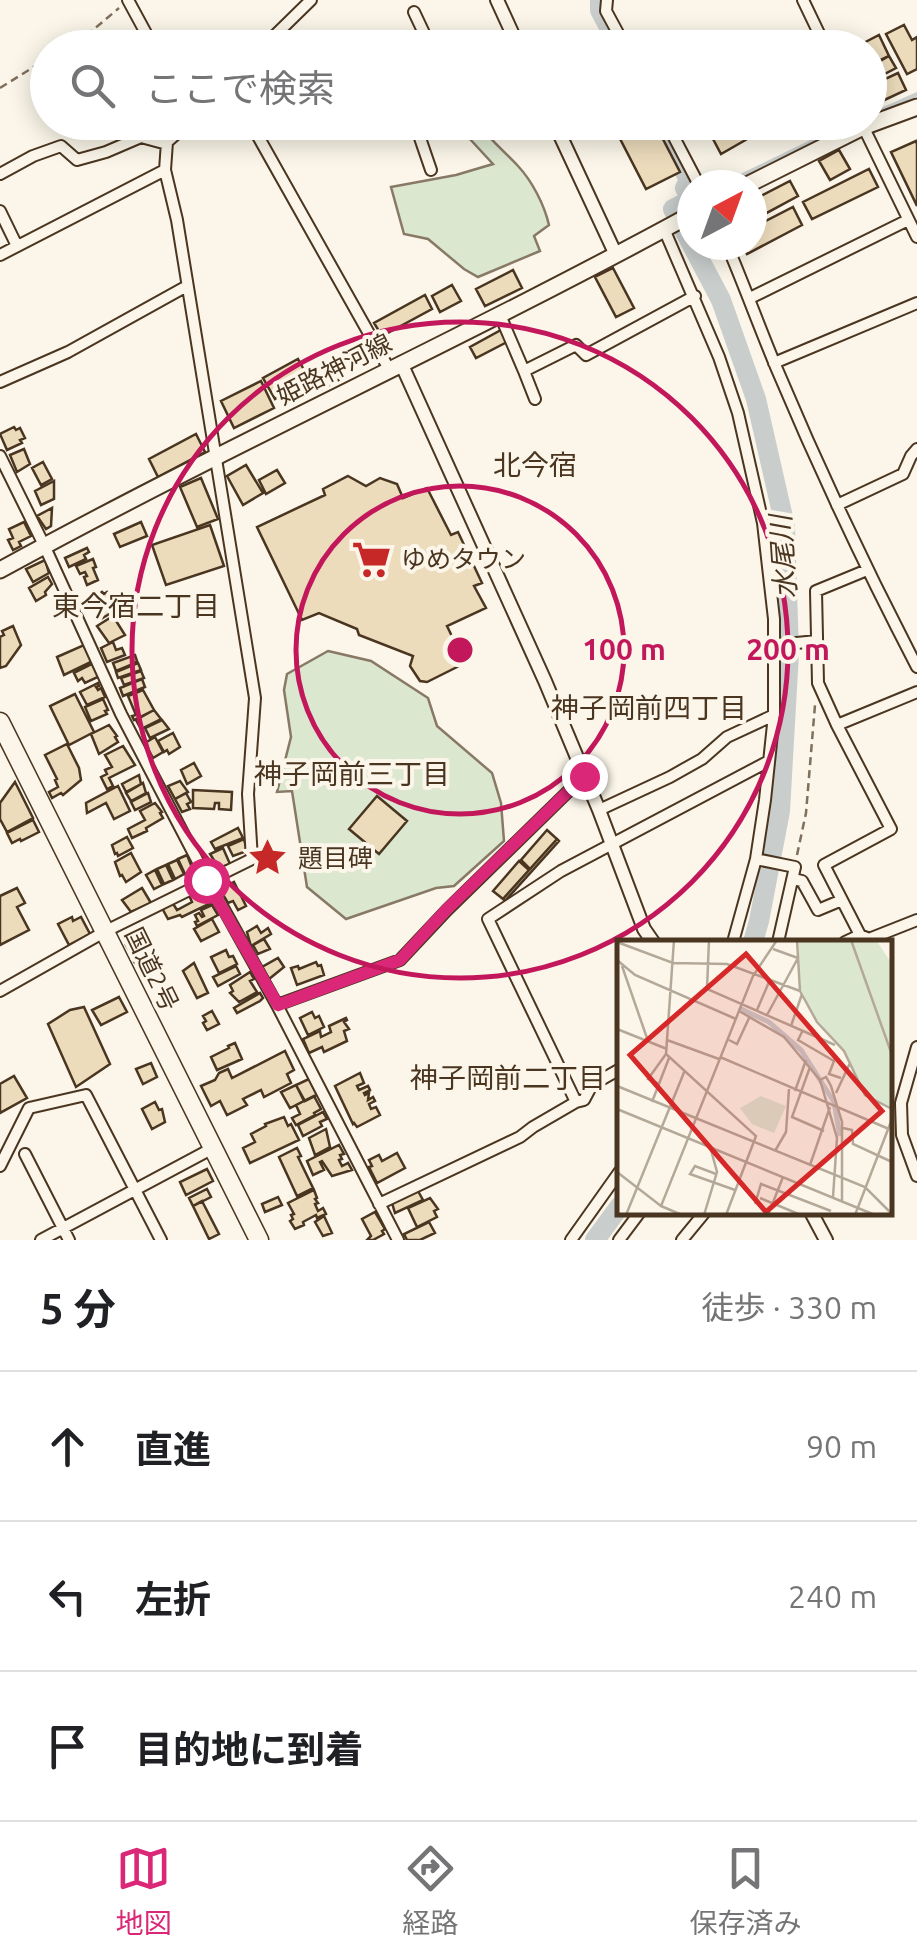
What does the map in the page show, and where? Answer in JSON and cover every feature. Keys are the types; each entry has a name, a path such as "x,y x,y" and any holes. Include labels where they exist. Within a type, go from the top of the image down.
{"highway":[{"name":"国道2号","path":"0,722 6,746 106,931 258,1240"}],"main road":[{"path":"887,117 917,107"},
{"path":"767,175 834,140"},
{"name":"姫路神河線","path":"0,570 215,456 677,222"}],"street":[{"path":"280,30 311,0"},
{"path":"496,0 510,30"},
{"path":"607,0 606,11 616,30"},
{"path":"803,0 817,30"},
{"path":"132,3 145,30"},
{"path":"414,12 422,30"},
{"path":"0,174 61,146 76,160 134,140"},
{"path":"152,140 167,144"},
{"path":"0,991 106,931 252,859 248,794 255,698 177,220 165,170 167,144 171,140"},
{"path":"261,140 395,366 545,682 651,940"},
{"path":"421,140 431,170"},
{"path":"562,140 616,255"},
{"path":"675,140 691,170"},
{"path":"869,140 917,237"},
{"path":"0,255 165,170"},
{"path":"0,211 17,246"},
{"path":"750,298 908,220"},
{"path":"666,228 719,357 741,428 764,523 776,644 774,714 756,859 734,940"},
{"path":"734,260 774,363 867,570 917,667"},
{"path":"0,382 68,352 188,286"},
{"path":"524,371 576,345 586,356 695,296"},
{"path":"774,363 917,303"},
{"path":"500,314 535,399"},
{"path":"838,505 903,474 917,449"},
{"path":"0,456 121,714 206,880 278,1005 398,1240"},
{"path":"867,570 816,592 818,684 892,828 824,865 860,935 869,939 917,920"},
{"path":"776,644 817,640"},
{"path":"837,725 917,692"},
{"path":"599,810 686,768 727,737 774,714"},
{"path":"576,1102 488,919 562,870 769,761"},
{"path":"278,1005 400,960 584,776"},
{"path":"756,859 795,867 778,940"},
{"path":"793,880 802,882 818,910 842,900"},
{"path":"849,940 860,935"},
{"path":"917,1047 895,1102 917,1176"},
{"path":"380,1204 520,1137 584,1100 592,1085 616,1071"},
{"path":"0,1166 28,1108 86,1095 161,1240"},
{"path":"40,1240 212,1148"},
{"path":"25,1154 69,1240"},
{"path":"571,1240 617,1175"},
{"path":"609,1187 617,1193"},
{"path":"619,1240 638,1215"},
{"path":"682,1240 703,1215"},
{"path":"812,1215 826,1240"}],"path":[{"path":"93,30 132,3"},
{"path":"0,88 30,69"},
{"path":"795,867 806,813 818,684"}],"green space":[{"path":"471,140 492,140 523,172 541,201 549,225 534,236 540,251 478,277 428,239 404,234 391,187 493,164"},
{"path":"328,651 371,661 428,698 437,726 492,773 501,803 504,841 454,886 436,888 346,919 307,887 292,791 277,792 291,737 284,690 287,674"}],"building":[{"path":"904,25 912,40 917,37 917,69 907,74 887,34"},
{"path":"887,57 896,68 887,73"},
{"path":"898,73 906,90 887,99 887,78"},
{"path":"621,140 663,140 679,170 646,189"},
{"path":"714,140 746,140 721,154"},
{"path":"916,141 917,144 917,206 891,152"},
{"path":"839,150 850,169 830,180 819,161"},
{"path":"869,169 878,187 812,219 803,202"},
{"path":"790,181 798,196 767,213 767,193"},
{"path":"793,207 802,225 767,243 767,220"},
{"path":"613,268 634,308 616,317 595,277"},
{"path":"513,270 522,288 485,306 476,289"},
{"path":"452,285 461,301 440,312 432,296"},
{"path":"425,295 432,309 382,336 374,323"},
{"path":"501,330 507,342 476,358 470,347"},
{"path":"298,359 309,379 275,399 263,378"},
{"path":"336,362 344,377 317,392 313,384 321,379 317,373"},
{"path":"261,381 274,408 234,428 221,401"},
{"path":"20,428 25,438 7,450 0,434"},
{"path":"196,434 205,452 158,477 149,459"},
{"path":"24,449 30,464 17,472 10,455"},
{"path":"43,462 52,479 41,485 32,468"},
{"path":"246,465 263,493 243,505 227,476"},
{"path":"277,470 285,483 266,494 259,480"},
{"name":"ゆめタウン","path":"348,476 366,486 380,478 397,484 403,498 427,488 451,535 458,532 482,583 474,586 486,608 447,626 465,663 427,682 420,681 410,666 413,656 359,635 357,629 319,613 302,620 257,527 325,495 323,489"},
{"path":"201,478 218,519 197,527 180,487"},
{"path":"54,481 54,499 41,505 35,491"},
{"path":"52,508 51,526 46,529 37,516"},
{"path":"24,522 31,536 13,550 8,540 13,538 9,529"},
{"path":"141,522 147,536 120,547 114,534"},
{"path":"210,525 224,566 166,585 152,545"},
{"path":"87,548 86,559 69,567 65,558"},
{"path":"93,559 98,580 87,585 85,572 80,574 76,566"},
{"path":"45,560 49,573 33,582 26,569"},
{"path":"48,577 52,584 46,595 36,601 29,588"},
{"path":"102,592 110,594 116,610 101,619 91,600"},
{"path":"113,616 125,635 109,643 97,626"},
{"path":"13,626 21,645 6,666 0,668 0,637 4,635 2,631"},
{"path":"113,642 116,650 122,648 125,655 107,662 101,648"},
{"path":"84,645 93,661 64,675 57,657"},
{"path":"135,655 137,661 116,671 113,663"},
{"path":"94,663 100,676 85,683 82,678 78,681 74,673"},
{"path":"138,663 141,670 118,678 116,672"},
{"path":"141,671 144,678 124,685 121,678"},
{"path":"142,679 145,687 123,696 120,688"},
{"path":"98,683 96,687 101,688 105,697 87,705 80,692"},
{"path":"143,690 154,710 134,720 132,716 136,715 128,696"},
{"path":"75,694 94,732 69,745 50,706"},
{"path":"103,699 107,714 91,721 85,707"},
{"path":"154,710 161,719 141,729 136,720"},
{"path":"162,720 169,729 150,738 145,728"},
{"path":"109,725 118,742 99,754 91,734"},
{"path":"173,733 180,747 169,754 158,741"},
{"path":"155,737 163,752 153,758 145,743"},
{"path":"67,744 81,780 63,795 52,798 49,792 58,787 57,779 45,755"},
{"path":"123,746 135,765 109,778 113,786 107,789 101,777 112,767 105,755"},
{"path":"194,763 201,776 187,784 181,770"},
{"path":"139,775 141,784 126,792 122,784"},
{"path":"180,781 188,792 175,799 168,786"},
{"path":"15,782 33,818 7,832 0,819 0,803"},
{"path":"143,783 146,793 131,801 126,793"},
{"path":"118,786 130,811 114,819 106,803 87,813 86,803"},
{"path":"193,790 232,792 231,810 219,809 219,803 215,803 214,809 193,808"},
{"path":"148,793 151,802 135,810 131,802"},
{"path":"186,793 190,809 182,812 175,799"},
{"path":"377,796 407,821 379,854 349,829"},
{"path":"155,803 163,818 132,838 128,829 145,820 140,811"},
{"path":"33,820 39,832 12,843 7,833"},
{"path":"238,828 243,838 215,849 211,842"},
{"path":"547,830 557,839 530,869 521,860"},
{"path":"127,837 133,848 118,856 112,845"},
{"path":"244,839 247,851 233,856 228,846"},
{"path":"559,841 505,901 503,899"},
{"path":"223,848 230,864 219,868 210,854"},
{"path":"131,853 141,872 126,882 115,862"},
{"path":"187,855 193,870 185,874 178,859"},
{"path":"177,860 184,874 175,879 168,864"},
{"path":"519,861 529,870 503,899 493,891"},
{"path":"166,865 173,880 164,884 157,869"},
{"path":"155,870 162,885 154,889 146,875"},
{"path":"234,882 246,906 238,910 222,893 222,888"},
{"path":"204,887 211,903 182,917 168,919 162,908 172,902 177,910 192,902 188,893"},
{"path":"17,888 25,903 17,907 29,930 0,945 0,896"},
{"path":"142,888 151,903 131,912 122,900"},
{"path":"212,905 218,915 197,926 195,915 204,916 201,910"},
{"path":"72,917 73,921 81,917 90,934 69,945 58,924"},
{"path":"212,919 219,932 201,941 194,929"},
{"path":"257,926 261,933 268,928 271,934 251,946 247,932"},
{"path":"145,936 147,945 131,953 126,945"},
{"path":"264,939 270,949 258,954 253,945"},
{"path":"147,945 151,957 135,963 130,954"},
{"path":"226,950 237,964 219,973 211,957"},
{"path":"278,958 284,967 269,979 262,967"},
{"path":"316,962 324,975 297,985 291,968"},
{"path":"194,963 208,993 197,998 183,971"},
{"path":"236,966 240,974 218,986 213,977"},
{"path":"250,972 257,992 239,1002 230,993 230,985"},
{"path":"260,993 260,1001 237,1013 234,1008"},
{"path":"119,997 127,1012 101,1025 92,1010"},
{"path":"84,1007 110,1064 76,1087 48,1024 70,1010"},
{"path":"212,1011 219,1024 207,1030 203,1016"},
{"path":"312,1012 324,1027 308,1035 300,1018"},
{"path":"346,1018 347,1041 324,1052 322,1047 309,1053 303,1039 320,1031 321,1037 331,1032 329,1026"},
{"path":"235,1043 242,1059 217,1070 211,1057"},
{"path":"285,1051 294,1070 287,1074 291,1083 264,1097 261,1090 243,1099 247,1105 227,1115 220,1101 211,1106 201,1086 228,1069 232,1078"},
{"path":"151,1063 157,1077 143,1084 136,1069"},
{"path":"360,1073 364,1083 357,1086 359,1090 368,1086 370,1090 364,1093 369,1093 368,1100 373,1097 375,1101 369,1104 380,1115 357,1127 335,1086"},
{"path":"14,1076 27,1098 0,1113 0,1084"},
{"path":"309,1079 317,1095 305,1101 296,1085"},
{"path":"296,1085 304,1101 290,1108 281,1092"},
{"path":"314,1096 321,1109 296,1125 292,1118 300,1114 296,1105"},
{"path":"155,1102 162,1109 165,1122 152,1129 142,1109"},
{"path":"323,1112 327,1119 320,1122 322,1126 303,1136 298,1125"},
{"path":"284,1117 299,1140 250,1163 243,1148 255,1142 251,1134"},
{"path":"326,1129 330,1147 315,1155 309,1138"},
{"path":"339,1145 344,1154 339,1160 342,1166 348,1163 352,1170 332,1176 322,1161 324,1170 313,1175 307,1161"},
{"path":"297,1148 313,1188 297,1196 279,1157"},
{"path":"397,1153 405,1168 377,1183 369,1160 379,1155 382,1161"},
{"path":"207,1169 213,1181 186,1195 180,1182"},
{"path":"207,1189 211,1197 193,1206 189,1198"},
{"path":"314,1190 318,1211 323,1208 326,1214 317,1218 316,1215 295,1229 288,1203"},
{"path":"418,1191 423,1200 395,1213 392,1203"},
{"path":"278,1197 282,1205 265,1212 262,1204"},
{"path":"430,1198 438,1209 434,1211 437,1217 417,1227 408,1208"},
{"path":"202,1201 219,1234 209,1239 193,1206"},
{"path":"375,1212 384,1234 367,1240 371,1236 362,1219"},
{"path":"324,1216 332,1233 323,1236 315,1222"},
{"path":"429,1222 435,1233 420,1240 407,1240 404,1234"}],"waterway":[{"name":"水尾川","path":"600,0 600,10 611,30"},
{"path":"887,107 917,94"},
{"name":"水尾川","path":"668,140 684,170"},
{"path":"753,170 815,140"},
{"name":"水尾川","path":"677,207 673,209 677,217"},
{"name":"水尾川","path":"700,260 721,300 756,399 785,526 789,653 780,811 754,940"},
{"name":"水尾川","path":"595,1240 617,1210"}],"place":[{"name":"ゆめタウン","path":"371,559"},
{"name":"題目碑","path":"268,858"}],"district":[{"name":"北今宿","path":"535,465"},
{"name":"東今宿二丁目","path":"136,606"},
{"name":"神子岡前四丁目","path":"649,708"},
{"name":"神子岡前三丁目","path":"352,774"},
{"name":"神子岡前二丁目","path":"508,1078"}],"route":[{"path":"206,880 278,1005 400,960 584,776"}]}
